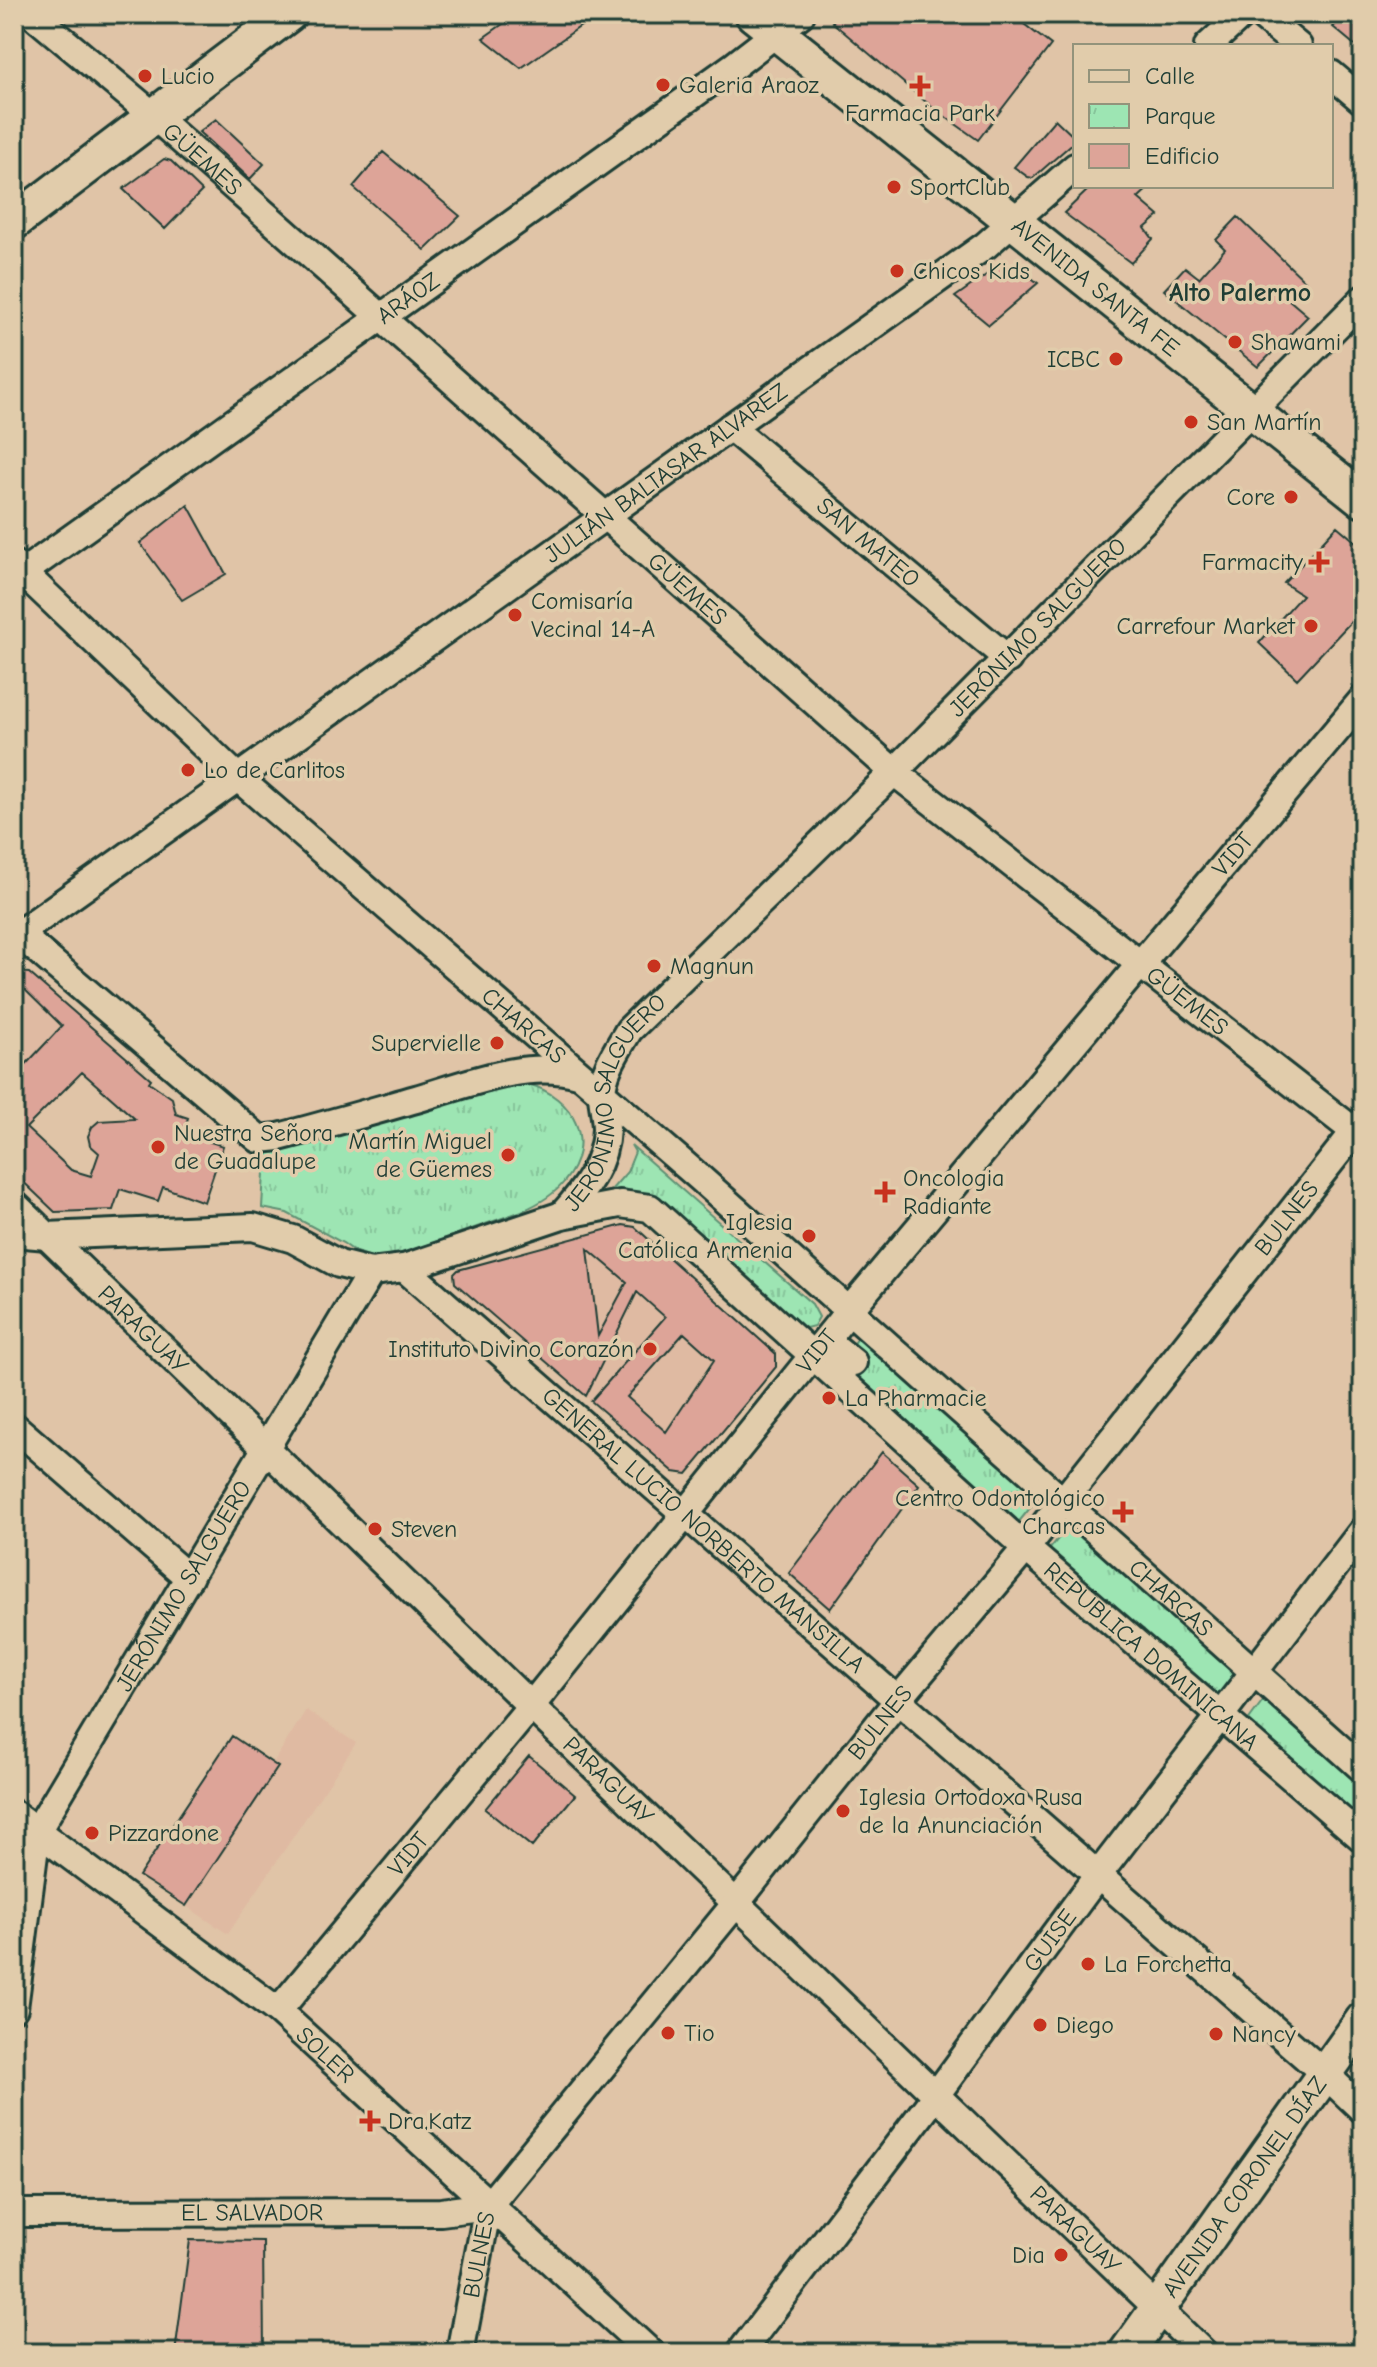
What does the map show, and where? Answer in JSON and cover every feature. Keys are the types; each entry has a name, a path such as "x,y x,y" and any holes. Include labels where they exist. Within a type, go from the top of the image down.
{"main road":[{"path":"14,222 289,14"},
{"name":"AVENIDA SANTA FE","path":"777,21 1014,221 1363,500"},
{"name":"AVENIDA CORONEL DÍAZ","path":"1126,2353 1363,2020"}],"street":[{"name":"GÜEMES","path":"32,14 154,116 894,772 1140,966 1360,1130"},
{"path":"1210,44 1243,14"},
{"path":"1259,14 1296,44"},
{"name":"ARÁOZ","path":"17,572 381,319 777,21"},
{"path":"1333,76 1363,101"},
{"name":"JULIÁN BALTASAR ÁLVAREZ","path":"15,934 986,245 1073,169"},
{"name":"JERÓNIMO SALGUERO","path":"14,2008 26,1832 189,1578 371,1272 404,1268 562,1215 584,1191 604,1148 606,1117 602,1094 611,1059 629,1030 1008,659 1363,299"},
{"name":"SAN MATEO","path":"730,427 1008,659"},
{"name":"CHARCAS","path":"17,572 237,777 602,1094 1363,1769"},
{"name":"VIDT","path":"278,2011 531,1706 848,1312 1363,699"},
{"path":"15,934 259,1139 279,1137 492,1077 546,1069 578,1074"},
{"name":"BULNES","path":"460,2353 488,2206 898,1700 1026,1548 1360,1130"},
{"name":"PARAGUAY","path":"14,1204 1204,2353"},
{"name":"REPÚBLICA DOMINICANA","path":"562,1215 620,1204 650,1208 819,1348 1026,1548 1363,1839"},
{"path":"14,1233 47,1236 253,1227 293,1239 339,1264 371,1272"},
{"name":"GENERAL LUCIO NORBERTO MANSILLA","path":"404,1268 1363,2110"},
{"path":"819,1348 853,1362"},
{"path":"14,1426 189,1578"},
{"name":"GUISE","path":"740,2353 1098,1875 1363,1530"},
{"name":"SOLER","path":"14,1814 26,1832 278,2011 651,2353"},
{"name":"EL SALVADOR","path":"14,2213 441,2212 488,2206"}],"shaded area":[{"path":"14,972 29,973 151,1079 125,1110 81,1072 26,1128 71,1170 120,1189 113,1210 55,1212 14,1173"},
{"name":"Instituto Divino Corazón","path":"623,1225 635,1227 761,1340 732,1376 687,1474 674,1472 542,1359 562,1322 593,1290 586,1235"},
{"path":"306,1710 356,1743 228,1934 186,1906 278,1768 273,1763"}],"green space":[{"path":"528,1084 558,1099 568,1110 576,1123 579,1152 564,1182 528,1208 393,1257 371,1257 354,1251 287,1213 262,1208 265,1155 318,1135 508,1085"},
{"path":"631,1145 812,1304 819,1317 814,1326 806,1328 794,1323 657,1196 640,1192 614,1193 612,1189 627,1172 635,1152"},
{"path":"859,1337 1039,1497 1013,1529 834,1369"},
{"path":"1070,1524 1241,1672 1216,1705 1044,1556"},
{"path":"1267,1695 1363,1781 1363,1832 1244,1726"}],"building":[{"path":"517,14 598,14 521,68 483,38"},
{"path":"840,14 1011,14 1051,45 978,140 933,108 832,22"},
{"path":"1346,14 1363,14 1363,52 1333,27"},
{"path":"216,119 264,164 250,179 199,132"},
{"path":"1055,119 1073,136 1073,143 1033,178 1014,167"},
{"path":"383,152 460,216 425,250 353,187"},
{"path":"164,159 171,161 202,191 165,229 123,189"},
{"path":"1090,188 1149,188 1138,198 1159,216 1145,228 1153,239 1131,263 1064,213"},
{"path":"1238,217 1305,281 1288,299 1308,316 1258,367 1164,290 1185,267 1199,278 1225,249 1216,240"},
{"path":"999,266 1016,266 1038,283 989,325 955,297"},
{"path":"188,505 226,574 182,600 140,543"},
{"name":"Carrefour Market","path":"1337,526 1363,548 1363,609 1297,679 1259,643 1302,595 1284,583"},
{"path":"14,972 29,973 151,1079 149,1082 172,1098 176,1114 188,1118 183,1133 223,1146 204,1202 163,1187 158,1201 120,1189 113,1210 55,1212 14,1173 14,1077 62,1026 14,979","holes":["82,1072 135,1119 99,1121 92,1127 88,1136 90,1145 99,1153 91,1176 71,1170 26,1128"]},
{"name":"Instituto Divino Corazón","path":"623,1225 635,1227 776,1354 776,1367 687,1474 674,1472 591,1401 665,1317 637,1292 586,1396 455,1283 454,1274 458,1270","holes":["588,1249 627,1282 598,1336","684,1333 714,1360 666,1432 627,1397"]},
{"path":"882,1452 919,1485 830,1609 789,1573"},
{"path":"232,1736 278,1767 186,1906 139,1876"},
{"path":"529,1756 575,1795 532,1847 485,1809"},
{"path":"190,2240 263,2241 264,2353 175,2353"}],"place":[{"name":"Lucio","path":"145,76"},
{"name":"Galeria Araoz","path":"663,85"},
{"name":"Farmacia Park","path":"920,86"},
{"name":"SportClub","path":"894,187"},
{"name":"Chicos Kids","path":"897,271"},
{"name":"Shawami","path":"1235,342"},
{"name":"ICBC","path":"1116,359"},
{"name":"San Martín","path":"1191,422"},
{"name":"Core","path":"1291,497"},
{"name":"Farmacity","path":"1319,562"},
{"name":"Comisaría Vecinal 14-A","path":"515,615"},
{"name":"Carrefour Market","path":"1311,626"},
{"name":"Lo de Carlitos","path":"188,770"},
{"name":"Magnun","path":"654,966"},
{"name":"Supervielle","path":"497,1043"},
{"name":"Nuestra Señora de Guadalupe","path":"158,1147"},
{"name":"Martín Miguel de Güemes","path":"508,1155"},
{"name":"Oncologia Radiante","path":"885,1192"},
{"name":"Iglesia Católica Armenia","path":"809,1236"},
{"name":"Instituto Divino Corazón","path":"650,1349"},
{"name":"La Pharmacie","path":"829,1398"},
{"name":"Centro Odontológico Charcas","path":"1123,1512"},
{"name":"Steven","path":"375,1529"},
{"name":"Iglesia Ortodoxa Rusa de la Anunciación","path":"843,1811"},
{"name":"Pizzardone","path":"92,1833"},
{"name":"La Forchetta","path":"1088,1964"},
{"name":"Diego","path":"1040,2025"},
{"name":"Tio","path":"668,2033"},
{"name":"Nancy","path":"1216,2034"},
{"name":"Dra.Katz","path":"370,2121"},
{"name":"Dia","path":"1061,2255"}],"district":[{"name":"Alto Palermo","path":"1240,292"}]}
